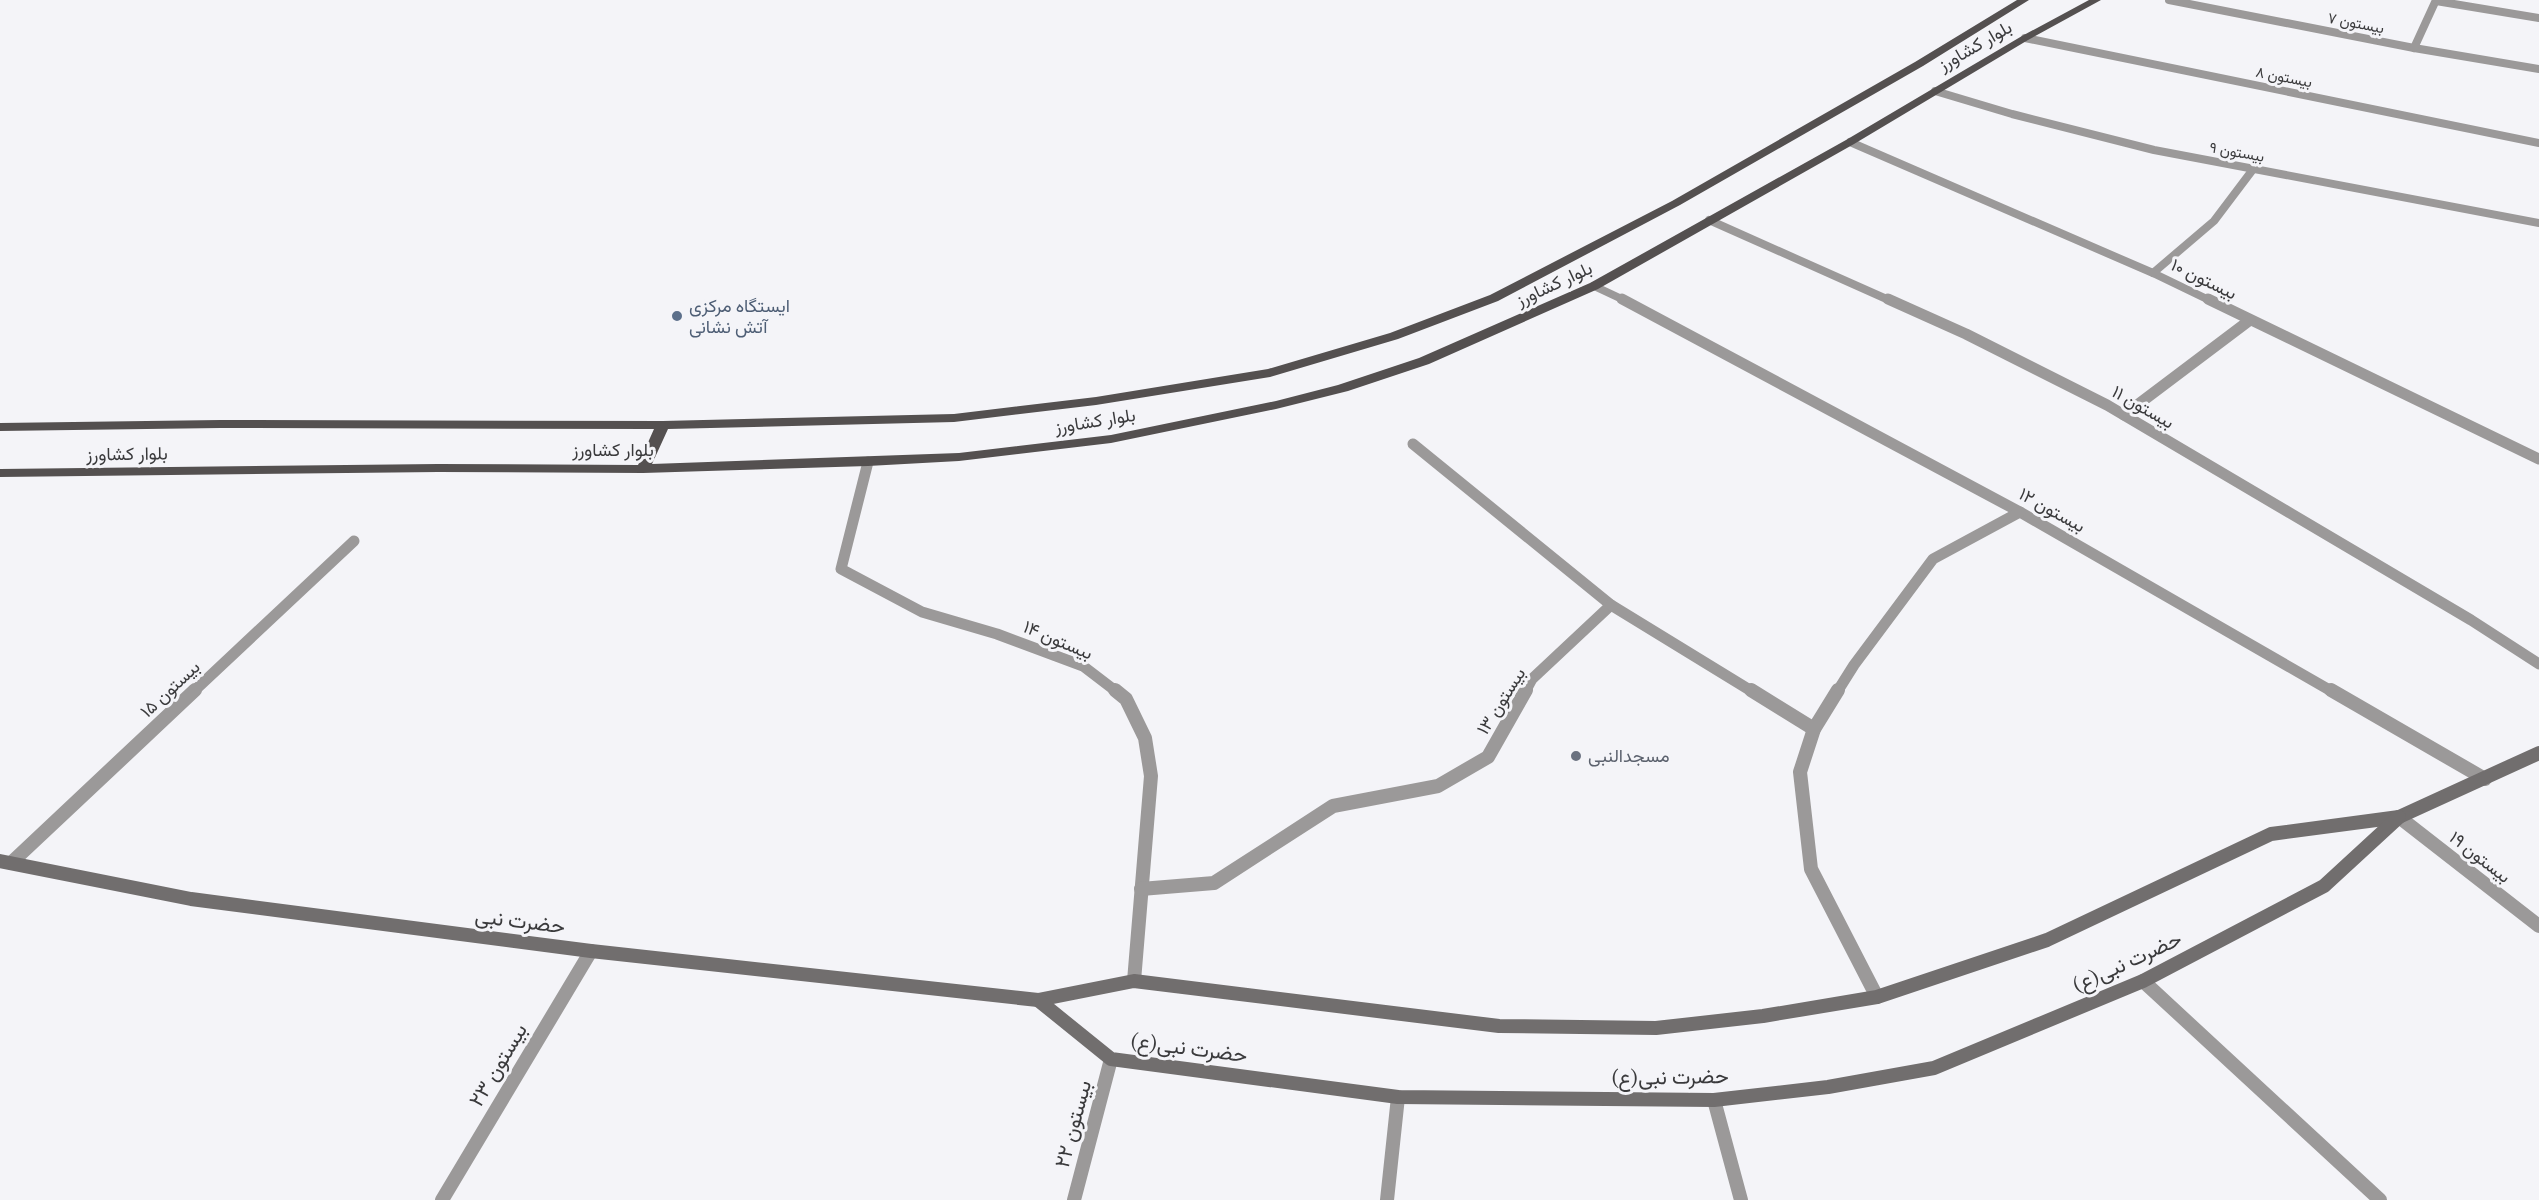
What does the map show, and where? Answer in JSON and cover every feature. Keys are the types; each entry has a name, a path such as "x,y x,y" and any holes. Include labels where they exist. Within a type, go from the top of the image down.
{"main road":[{"name":"بلوار کشاورز","path":"0,427 220,424 663,425 954,418 1084,402 1270,373 1394,336 1494,298 1676,202 1919,64 2024,0"},
{"name":"بلوار کشاورز","path":"0,473 438,468 643,469 868,462 959,457 1111,439 1276,405 1343,388 1425,361 1594,286 1708,219 1850,142 2025,38 2096,0"},
{"path":"643,469 663,425"}],"street":[{"name":"بیستون ۷","path":"2169,0 2414,48 2539,69"},
{"path":"2414,48 2436,0 2539,18"},
{"name":"بیستون ۸","path":"2025,38 2539,142"},
{"name":"بیستون ۹","path":"1935,91 2012,114 2154,150 2539,223"},
{"name":"بیستون ۱۰","path":"1850,142 2152,273 2539,459"},
{"path":"2152,273 2214,221 2254,168"},
{"name":"بیستون ۱۱","path":"1708,219 1966,334 2124,415 2471,620 2539,664"},
{"name":"بیستون ۱۲","path":"1594,286 1651,313 2019,512 2485,779"},
{"path":"2124,415 2250,320"},
{"path":"1413,444 1611,605 1814,729"},
{"name":"بیستون ۱۴","path":"868,462 841,569 922,612 997,634 1083,666 1126,699 1145,738 1151,776 1134,981"},
{"path":"1877,997 1811,869 1800,772 1814,729 1854,665 1933,559 2019,512"},
{"name":"بیستون ۱۵","path":"5,862 354,541"},
{"name":"بیستون ۱۳","path":"1142,889 1214,883 1333,806 1438,786 1488,757 1532,679 1611,605"},
{"name":"حضرت نبی(ع)","path":"1038,1000 1134,981 1499,1026 1656,1028 1763,1016 1877,997 2047,940 2271,834 2399,817 2539,753"},
{"name":"حضرت نبی(ع)","path":"1038,1000 1111,1059 1398,1097 1714,1100 1828,1087 1934,1068 2143,981 2324,886 2399,817"},
{"name":"بیستون ۱۹","path":"2399,817 2539,926"},
{"name":"حضرت نبی","path":"5,862 191,899 591,951 1038,1000"},
{"name":"بیستون ۲۳","path":"442,1200 591,951"},
{"path":"2143,981 2380,1200"},
{"name":"بیستون ۲۲","path":"1074,1200 1111,1059"},
{"path":"1387,1200 1398,1097"},
{"path":"1714,1100 1741,1200"}],"place":[{"name":"ایستگاه مرکزی آتش نشانی","path":"677,316"},
{"name":"مسجدالنبی","path":"1576,756"}]}
